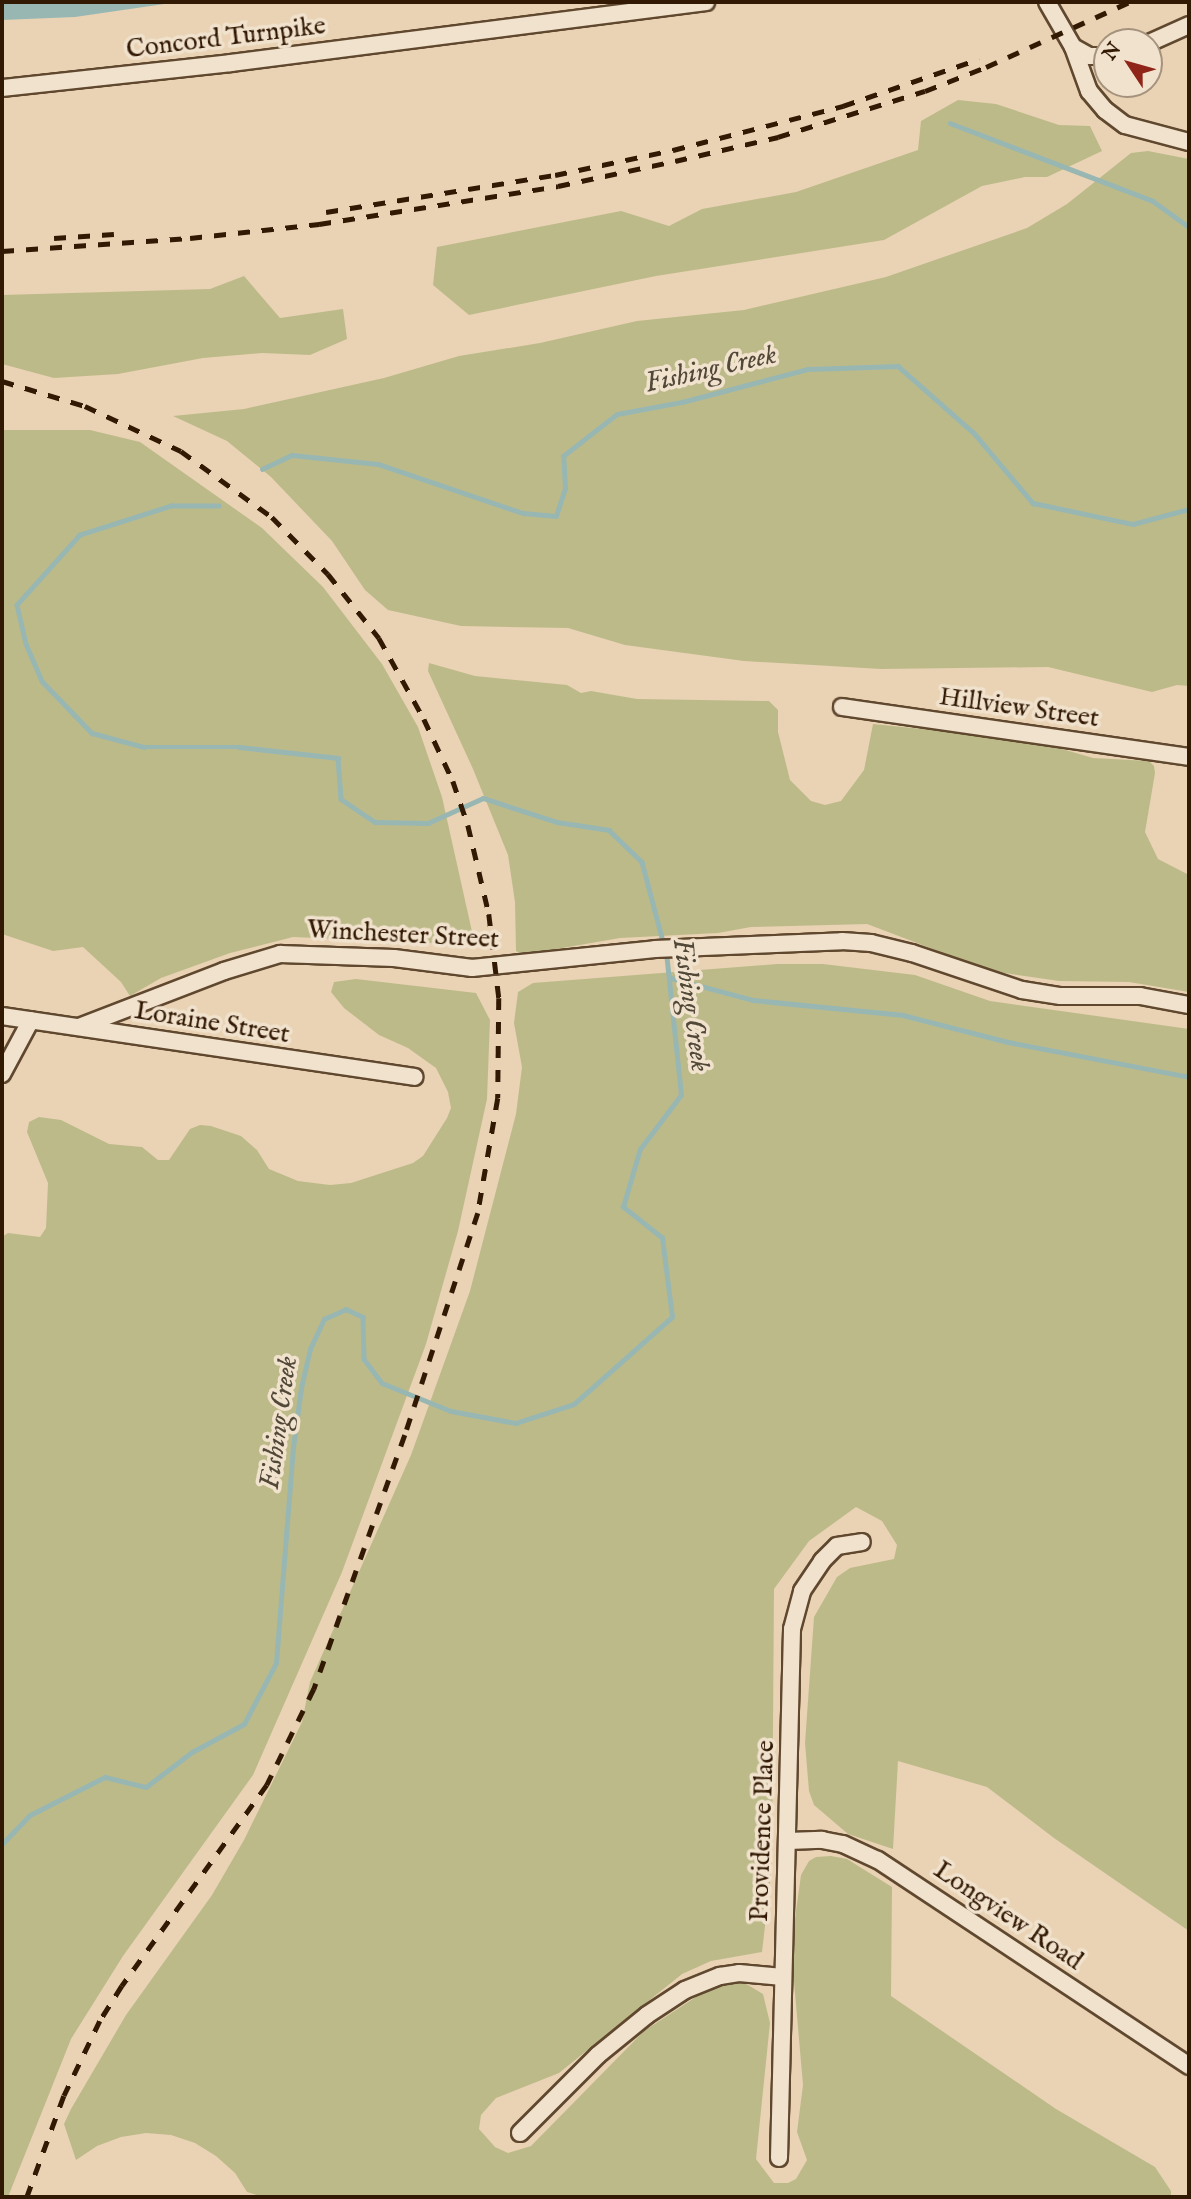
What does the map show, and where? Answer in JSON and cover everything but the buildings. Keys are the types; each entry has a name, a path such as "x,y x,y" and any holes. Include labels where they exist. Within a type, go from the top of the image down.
{"street":[{"name":"Concord Turnpike","path":"2,88 231,63 706,2"},
{"path":"1047,2 1073,47 1089,91 1105,110 1125,125 1189,142"},
{"path":"1163,37 1189,25"},
{"path":"1073,47 1093,56"},
{"name":"Hillview Street","path":"842,707 1189,757"},
{"name":"Winchester Street","path":"79,1027 224,971 280,954 394,958 472,968 655,949 871,943 912,953 1022,990 1060,996 1140,996 1189,1005"},
{"name":"Loraine Street","path":"2,1016 415,1077"},
{"path":"2,1074 31,1020"},
{"name":"Providence Place","path":"779,2158 788,1842 789,1668 795,1615 802,1591 822,1561 837,1546 862,1542"},
{"name":"Longview Road","path":"788,1842 822,1840 843,1844 878,1860 1189,2066"},
{"path":"520,2133 598,2054 685,1990 720,1976 739,1973 783,1977"}],"shaded area":[{"path":"958,100 996,104 1059,125 1090,126 1102,151 1047,177 1025,177 982,186 884,240 656,276 469,315 433,285 437,247 621,211 669,226 702,209 796,192 918,150 921,121"},
{"path":"1148,151 1189,159 1189,686 1177,685 1152,692 1048,667 881,669 744,661 625,645 568,628 461,626 388,610 365,590 332,541 271,477 227,441 173,416 244,409 384,378 459,356 540,343 637,321 744,310 886,277 1027,228 1067,204 1131,153"},
{"path":"244,276 280,318 343,309 347,339 310,355 262,353 203,358 118,374 54,378 2,364 2,295 210,289"},
{"path":"2,430 90,430 140,442 262,528 323,587 382,664 418,727 442,797 475,945 293,937 230,953 161,978 130,996 121,982 83,947 53,951 2,934"},
{"path":"429,663 475,676 567,685 581,693 591,691 637,699 769,701 778,710 778,732 790,780 811,801 825,805 841,801 864,770 873,724 1031,740 1093,758 1149,761 1154,766 1155,773 1145,832 1158,859 1189,875 1189,992 1129,982 1059,981 991,971 867,924 751,927 718,933 620,938 522,955 516,951 515,902 508,855 473,769 428,671"},
{"path":"777,964 823,964 915,975 990,1001 1189,1029 1189,1931 1054,1838 987,1787 898,1761 893,1849 848,1834 814,1805 809,1791 805,1743 814,1617 837,1577 850,1568 894,1559 897,1545 882,1521 856,1507 809,1541 774,1589 772,1865 762,1952 711,1961 682,1974 559,2073 496,2098 481,2115 479,2129 495,2147 508,2153 531,2146 644,2031 711,1987 743,1982 763,1994 770,2023 756,2159 774,2183 788,2183 796,2179 807,2160 797,2132 803,2085 791,1947 801,1875 809,1861 816,1857 831,1856 847,1859 892,1887 891,1996 1056,2109 1155,2167 1171,2191 1171,2197 263,2197 247,2192 235,2173 216,2156 195,2143 171,2135 146,2133 121,2137 97,2146 76,2160 64,2124 71,2109 126,2015 212,1895 244,1840 302,1722 310,1682 411,1455 470,1291 516,1114 522,1067 514,1023 518,992 533,983"},
{"path":"356,979 476,993 490,1020 487,1099 458,1231 426,1344 342,1572 253,1775 123,1956 71,2039 8,2197 2,2197 2,1237 8,1233 40,1237 46,1228 48,1183 27,1132 29,1122 39,1117 61,1120 109,1144 142,1147 158,1160 169,1160 190,1129 200,1125 211,1126 241,1136 257,1150 269,1169 298,1181 330,1185 351,1183 413,1163 423,1156 447,1118 451,1108 448,1092 436,1068 408,1048 379,1035 344,1008 331,992 334,982"}],"water":[{"path":"2,2 178,2 75,17 2,20"}],"waterway":[{"name":"Fishing Creek","path":"950,123 1153,201 1189,227"},
{"name":"Fishing Creek","path":"262,469 292,455 378,464 523,513 556,516 565,489 563,456 617,414 682,402 808,369 898,366 974,433 1033,503 1133,524 1189,509"},
{"name":"Fishing Creek","path":"219,506 171,506 80,535 17,605 26,644 42,681 92,733 144,747 239,747 338,758 341,799 375,822 428,823 483,798 557,822 609,830 642,862 664,945"},
{"name":"Fishing Creek","path":"2,1844 30,1815 105,1777 146,1787 192,1752 244,1724 276,1663 293,1448 301,1388 310,1349 324,1319 346,1309 363,1317 364,1359 382,1383 451,1411 516,1423 574,1404 672,1317 662,1238 623,1207 640,1149 681,1095 666,953"},
{"path":"671,978 753,1000 903,1015 1008,1042 1189,1077"}],"railway":[{"path":"2,251 190,238 319,224 558,186 675,161 778,137 925,91 986,67 1129,2"},
{"path":"326,212 555,175 673,150 843,106 979,59"},
{"path":"54,238 114,234"},
{"path":"2,381 85,406 181,451 272,517 328,574 379,638 424,719 453,781 468,825 489,914 499,998 498,1098 478,1213 405,1435 314,1689 267,1785 122,1986 100,2021 64,2096 27,2197"}]}
